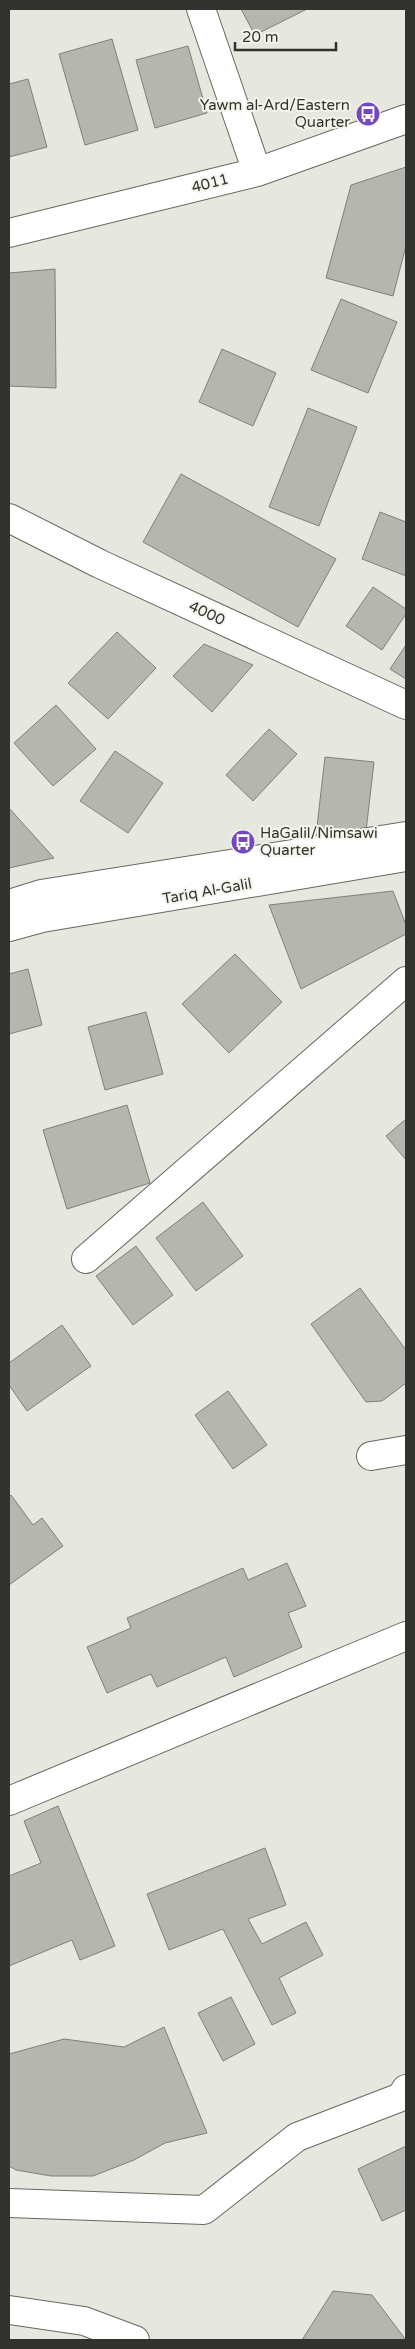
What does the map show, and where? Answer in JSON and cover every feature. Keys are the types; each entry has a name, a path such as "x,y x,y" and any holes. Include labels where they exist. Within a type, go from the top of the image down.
{"street":[{"path":"201,9 257,172"},
{"name":"4011","path":"9,233 257,172 406,119"},
{"name":"4000","path":"9,518 109,568 406,705"},
{"name":"Tariq Al-Galil","path":"9,904 41,894 406,836"},
{"name":"Tariq Al-Galil","path":"9,927 42,918 406,857"},
{"path":"86,1259 406,981"},
{"path":"371,1456 406,1450"},
{"path":"9,1801 406,1636"},
{"path":"9,2203 204,2210 297,2137 401,2097 406,2089"},
{"path":"9,2310 84,2321 135,2340"}],"building":[{"path":"241,9 307,9 255,35"},
{"path":"112,39 138,130 85,145 59,54"},
{"path":"188,46 207,113 155,128 136,60"},
{"path":"28,79 47,147 9,157 9,84"},
{"path":"406,167 406,246 393,296 326,278 351,185"},
{"path":"55,269 56,388 9,386 9,273"},
{"path":"341,299 397,322 368,393 311,370"},
{"path":"222,349 276,373 253,426 199,402"},
{"path":"308,408 357,427 319,526 269,507"},
{"path":"181,474 336,559 298,627 143,542"},
{"path":"380,512 406,522 406,576 362,559"},
{"path":"373,587 406,609 406,614 382,650 346,626"},
{"path":"117,632 156,668 108,719 68,683"},
{"path":"204,644 253,665 212,712 173,676"},
{"path":"406,645 406,679 390,669"},
{"path":"56,705 96,749 53,786 14,743"},
{"path":"269,729 297,754 253,801 226,775"},
{"path":"115,751 163,783 128,833 80,801"},
{"path":"325,757 374,762 365,840 316,835"},
{"path":"9,808 54,858 9,868"},
{"path":"393,891 406,925 406,934 301,989 269,905"},
{"path":"235,954 282,1002 229,1053 182,1004"},
{"path":"28,969 42,1025 9,1034 9,974"},
{"path":"146,1012 163,1074 105,1090 88,1027"},
{"path":"127,1105 150,1183 67,1209 43,1130"},
{"path":"406,1119 406,1160 386,1136"},
{"path":"203,1202 243,1256 196,1291 156,1238"},
{"path":"136,1246 173,1295 133,1325 96,1276"},
{"path":"360,1288 406,1350 406,1383 382,1401 366,1402 311,1324"},
{"path":"62,1325 91,1366 27,1411 9,1385 9,1363"},
{"path":"228,1391 267,1445 233,1469 195,1415"},
{"path":"11,1495 33,1525 42,1518 63,1546 9,1585 9,1497"},
{"path":"287,1563 306,1606 288,1613 302,1647 234,1677 226,1657 157,1687 151,1674 107,1693 87,1647 131,1628 127,1618 243,1568 248,1580"},
{"path":"58,1806 115,1946 80,1960 72,1940 9,1966 9,1876 41,1863 24,1821"},
{"path":"265,1848 286,1905 248,1919 262,1944 306,1922 323,1955 279,1978 296,2013 272,2025 223,1929 169,1950 147,1894"},
{"path":"231,1997 255,2044 223,2061 198,2013"},
{"path":"164,2027 207,2133 165,2143 134,2160 93,2176 51,2176 16,2170 9,2166 9,2054 64,2039 124,2047"},
{"path":"406,2146 406,2210 382,2221 358,2169"},
{"path":"333,2291 372,2295 406,2340 302,2340"}],"place":[{"name":"Yawm al-Ard/Eastern Quarter","path":"368,114"},
{"name":"HaGalil/Nimsawi Quarter","path":"243,842"}]}
